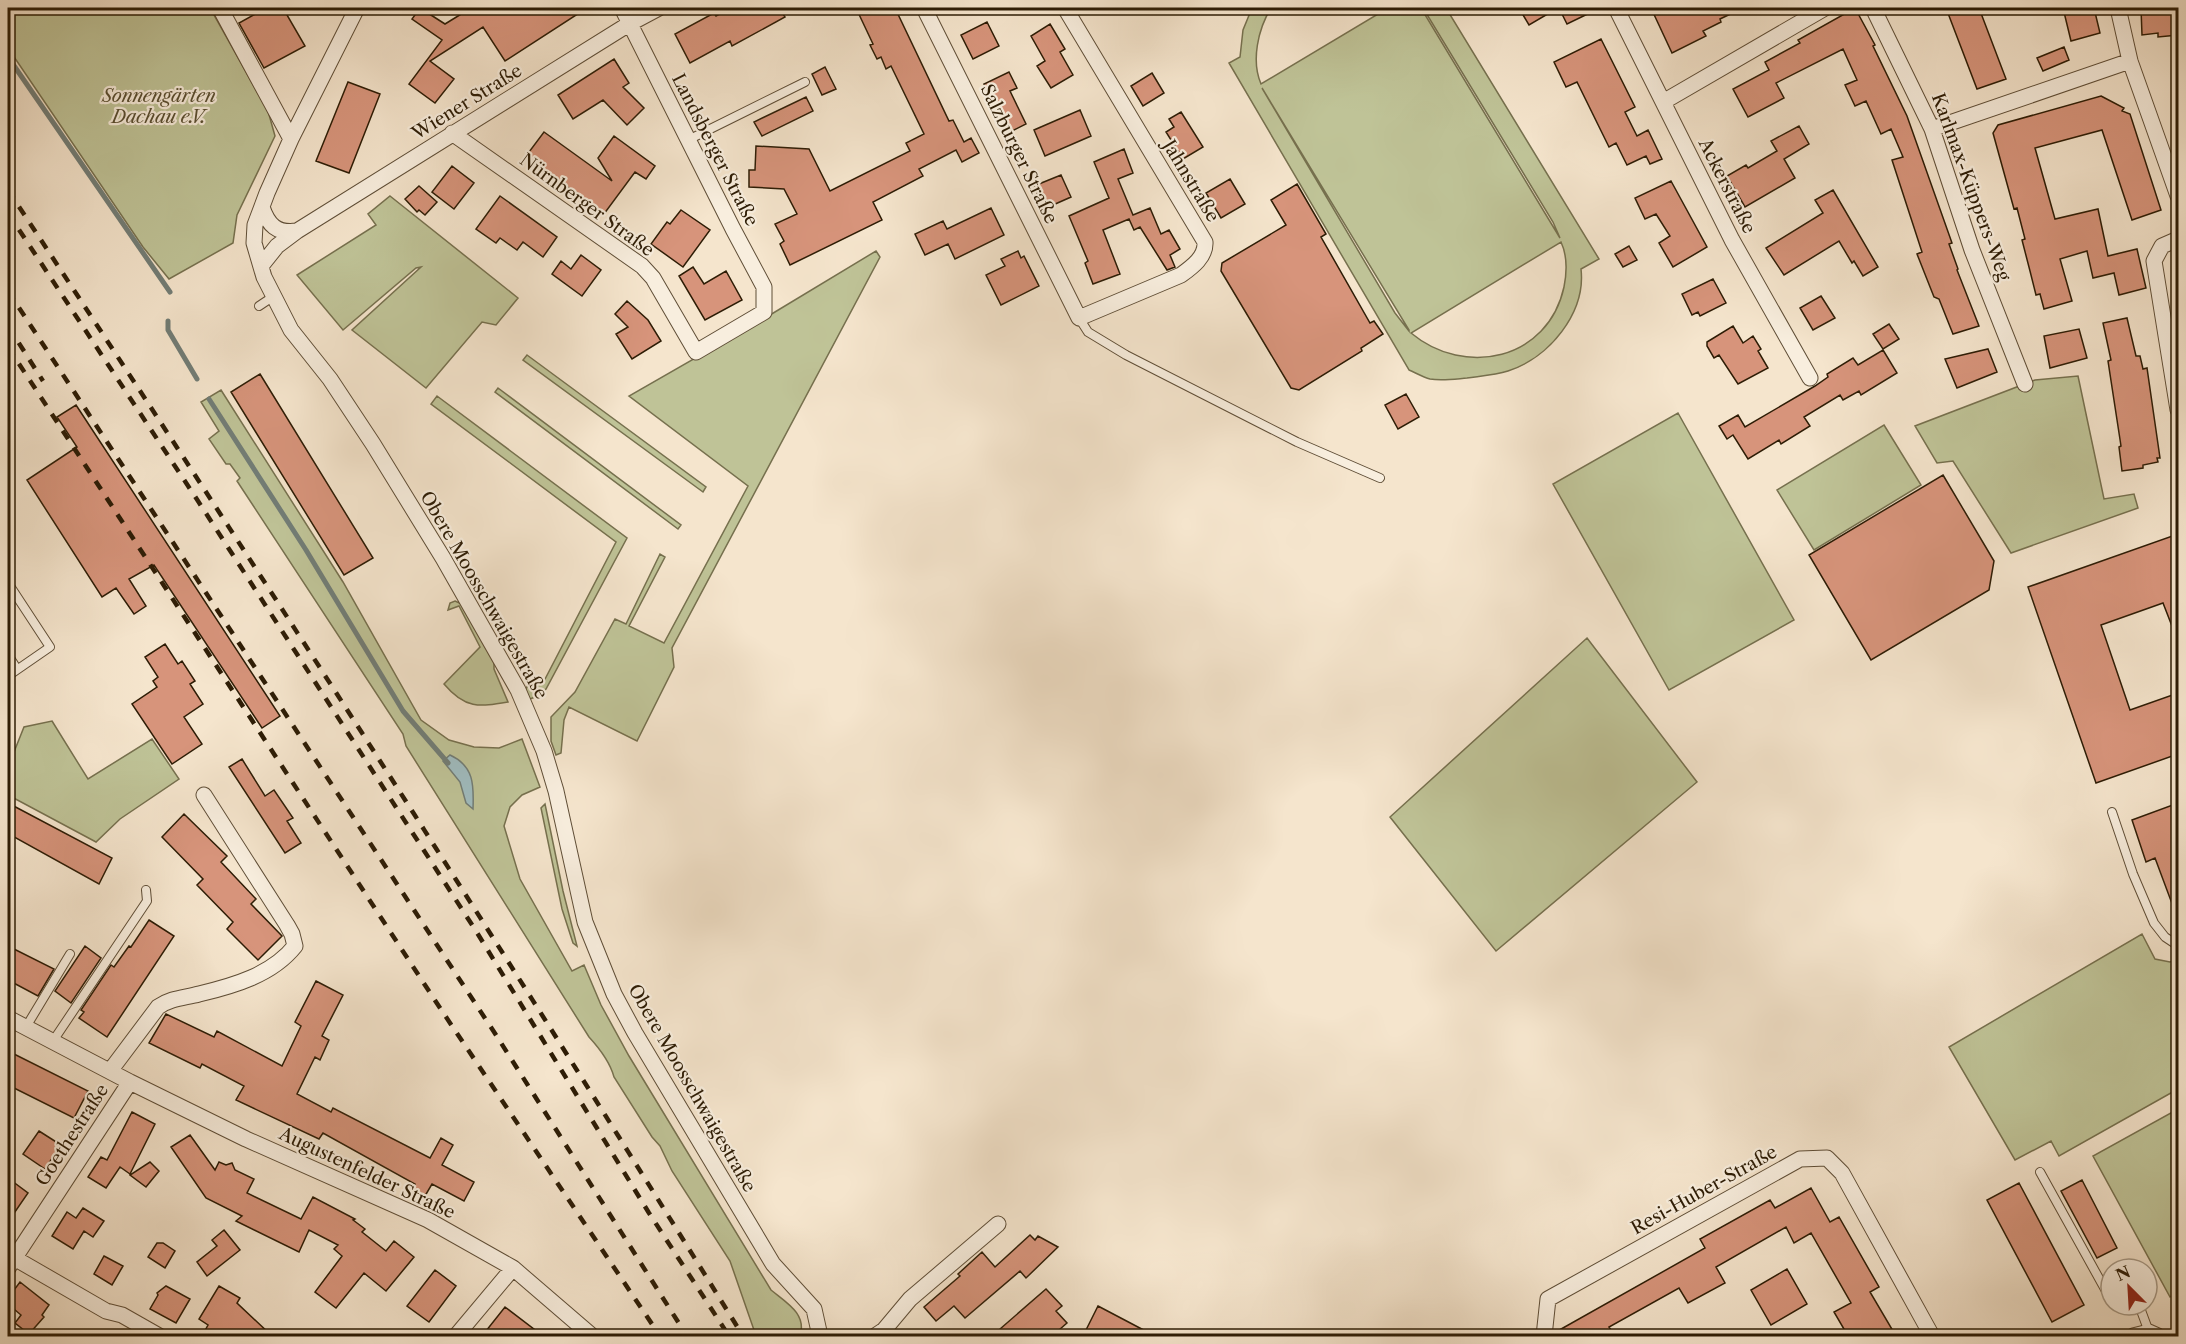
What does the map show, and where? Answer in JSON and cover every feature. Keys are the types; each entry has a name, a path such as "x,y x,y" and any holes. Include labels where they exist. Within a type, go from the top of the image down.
{"street":[{"path":"220,8 291,139"},
{"name":"Obere Moosschwaigestraße","path":"357,8 291,139 255,225 254,243 261,266 291,330 330,379 437,548 518,690 544,751 556,791 585,922 614,994 634,1033 773,1264 814,1309 820,1336"},
{"name":"Landsberger Straße","path":"622,8 764,287 764,312"},
{"name":"Wiener Straße","path":"261,266 277,246 297,231 452,133 629,24 659,8"},
{"name":"Salzburger Straße","path":"924,8 1079,318"},
{"name":"Jahnstraße","path":"1065,8 1205,242 1206,248 1201,257 1181,274 1079,318"},
{"name":"Ackerstraße","path":"1616,8 1737,250 1810,378"},
{"path":"1663,102 1825,8"},
{"name":"Karlmax-Küppers-Weg","path":"1873,8 1932,129 1972,250 2025,384"},
{"path":"2118,8 2130,61 2178,196"},
{"path":"1932,129 2130,61"},
{"name":"Nürnberger Straße","path":"452,133 642,266 653,278 696,352 764,312"},
{"path":"262,207 271,225 286,232 297,231"},
{"path":"2178,239 2162,246 2154,261 2178,410"},
{"path":"110,1071 158,1007 169,1000 236,985 286,957 295,946 287,925 204,795"},
{"name":"Augustenfelder Straße","path":"8,1018 130,1082 292,1160 428,1220 513,1268 591,1336"},
{"name":"Goethestraße","path":"12,1263 130,1082"},
{"name":"Resi-Huber-Straße","path":"1544,1336 1548,1299 1800,1159 1827,1158 1842,1173 1932,1336"},
{"path":"875,1336 884,1330 910,1299 998,1224"},
{"path":"12,1263 106,1311 122,1315 159,1336"},
{"path":"456,1336 513,1268"},
{"path":"2133,1336 2140,1333 2154,1334"}],"lane":[{"path":"688,141 805,82"},
{"path":"259,306 274,296"},
{"path":"1079,318 1088,332 1126,355 1297,442 1380,478"},
{"path":"8,583 50,647 8,676"},
{"path":"8,655 17,669"},
{"path":"2112,812 2133,874 2154,924 2165,937 2178,943"},
{"path":"53,1041 147,901 146,890"},
{"path":"26,1028 70,954"},
{"path":"2040,1172 2099,1278"},
{"path":"2145,1317 2154,1334"}],"green space":[{"name":"Sonnengärten Dachau e.V.","path":"8,8 210,8 268,111 275,136 237,215 233,243 169,279 143,247 8,48"},
{"path":"1252,8 1271,8 1266,16 1257,45 1258,75 1261,84 1388,8 1421,8 1560,238 1553,222 1423,8 1446,8 1599,259 1581,269 1581,285 1571,317 1562,332 1550,345 1523,365 1493,374 1439,380 1427,378 1409,370 1229,63 1240,57 1243,30","holes":["1262,88 1409,330 1409,331 1395,313","1561,242 1566,275 1555,312 1541,331 1523,346 1502,354 1479,357 1455,355 1432,347 1411,333"]},
{"path":"390,196 518,298 496,325 482,322 426,388 352,330 421,267 416,268 343,330 297,275 376,225 368,214"},
{"path":"876,251 880,257 672,648 674,667 637,741 569,707 564,720 561,753 556,755 551,741 551,717 575,692 615,619 626,624 660,554 665,557 629,626 664,643 748,486 629,396"},
{"path":"527,355 706,487 703,492 523,360"},
{"path":"2078,376 2104,499 2134,494 2138,508 2011,553 1953,461 1937,463 1915,426 2035,380"},
{"path":"498,388 681,525 678,529 495,392"},
{"path":"221,390 343,582 421,720 449,740 474,747 499,748 522,739 540,787 522,795 510,807 504,826 520,879 572,971 584,965 601,1005 629,1056 771,1290 789,1304 798,1315 801,1321 800,1336 757,1336 755,1333 730,1261 672,1171 660,1146 652,1137 614,1077 604,1056 589,1037 406,746 403,734 237,481 240,478 230,464 226,464 209,439 219,431 201,402"},
{"path":"437,396 627,538 546,689 540,695 530,699 525,690 534,676 544,681 616,542 431,404"},
{"path":"1678,413 1794,620 1669,690 1553,484"},
{"path":"1884,425 1921,485 1814,550 1777,490"},
{"path":"455,601 464,605 494,657 494,669 508,702 489,705 473,704 459,698 444,684 480,647 459,606 448,610 450,603"},
{"path":"1587,638 1697,782 1496,951 1390,817"},
{"path":"52,721 88,779 152,739 179,779 120,819 96,842 8,795 8,767 24,727"},
{"path":"545,804 577,946 573,943 562,909 541,808"},
{"path":"2142,934 2155,959 2170,962 2178,959 2178,1089 2059,1156 2051,1141 2015,1160 1949,1047"},
{"path":"2178,1109 2178,1292 2170,1297 2159,1277 2159,1257 2148,1257 2093,1156"}],"water":[{"path":"450,755 464,765 471,777 473,809 466,803 460,782 443,761"}],"building":[{"path":"266,8 283,8 305,46 264,68 239,23"},
{"path":"420,8 445,24 471,8 587,8 505,61 483,27 430,61 454,79 435,103 409,84 442,40 412,19"},
{"path":"731,8 779,8 785,17 732,46 730,41 690,63 675,34 714,13 716,16"},
{"path":"856,8 895,8 949,121 953,120 964,142 971,138 979,153 962,162 956,150 919,169 923,176 873,202 882,220 790,265 780,244 784,241 775,224 797,214 784,189 749,187 749,170 755,170 756,146 809,149 830,191 910,151 906,143 924,134 891,66 886,69 881,57 877,59 870,45 873,44"},
{"path":"1519,8 1558,8 1529,25"},
{"path":"1559,8 1600,8 1567,24"},
{"path":"1651,8 1743,8 1720,19 1721,22 1703,31 1706,36 1672,53"},
{"path":"1855,8 1875,45 1873,46 1907,116 1952,243 1949,244 1957,270 1979,326 1953,334 1939,299 1934,297 1917,254 1922,252 1892,160 1903,157 1891,129 1881,134 1866,101 1855,106 1845,85 1857,80 1843,49 1776,83 1784,98 1748,117 1733,89 1769,70 1765,62 1800,43 1798,40"},
{"path":"1946,8 1979,8 2006,79 1977,89"},
{"path":"2063,8 2094,8 2100,33 2071,41"},
{"path":"2141,8 2178,8 2178,35 2158,37 2158,33 2142,35"},
{"path":"987,22 999,46 973,59 961,35"},
{"path":"1050,24 1065,49 1060,52 1073,75 1051,88 1037,66 1045,61 1031,36"},
{"path":"1601,39 1635,107 1625,112 1637,136 1648,130 1662,159 1650,164 1646,156 1627,165 1616,143 1609,147 1577,82 1566,87 1554,62"},
{"path":"2064,47 2069,60 2043,71 2037,58"},
{"path":"614,59 629,83 623,87 644,108 627,125 603,100 573,119 558,95"},
{"path":"825,67 836,89 822,95 812,74"},
{"path":"1009,72 1017,88 1010,91 1026,124 1010,132 984,84"},
{"path":"1152,73 1164,93 1143,106 1131,86"},
{"path":"348,82 380,94 349,173 316,161"},
{"path":"2101,96 2124,108 2122,111 2130,114 2161,210 2132,220 2102,130 2035,148 2055,219 2098,209 2108,256 2137,249 2146,288 2119,295 2114,273 2093,278 2087,251 2060,259 2072,301 2044,309 2040,294 2036,295 2022,240 2025,239 2017,208 2014,209 1993,133 1998,125"},
{"path":"806,97 813,111 762,136 754,122"},
{"path":"1080,110 1091,136 1045,156 1034,130"},
{"path":"1181,112 1203,147 1183,159 1166,132 1174,127 1169,119"},
{"path":"1799,126 1809,144 1784,159 1795,178 1745,207 1727,176 1746,165 1748,168 1777,151 1771,141"},
{"path":"544,132 612,181 598,158 614,136 655,166 646,179 635,172 604,214 526,156"},
{"path":"1124,149 1133,173 1118,179 1133,215 1150,208 1161,234 1169,230 1180,249 1170,255 1175,267 1167,270 1140,227 1134,230 1129,219 1103,230 1120,274 1093,284 1085,263 1088,261 1069,216 1109,198 1094,162"},
{"path":"452,166 474,183 454,209 432,192"},
{"path":"1061,175 1071,197 1044,209 1034,186"},
{"path":"1230,179 1245,204 1221,218 1206,193"},
{"path":"1671,181 1707,247 1673,267 1659,243 1670,236 1656,214 1645,219 1635,198"},
{"path":"1297,184 1326,234 1321,237 1370,323 1374,321 1383,334 1361,348 1362,351 1299,390 1291,388 1221,271 1222,263 1286,225 1271,200"},
{"path":"419,186 437,202 425,215 419,210 417,212 405,199"},
{"path":"1833,190 1878,267 1863,276 1839,241 1784,275 1766,248 1823,213 1815,200"},
{"path":"500,196 557,237 543,257 523,242 517,250 500,238 496,243 476,229"},
{"path":"991,208 1004,235 955,259 948,244 925,255 915,234 943,221 947,229"},
{"path":"681,210 710,230 683,267 651,244 667,222 670,224"},
{"path":"1629,246 1637,260 1623,267 1615,254"},
{"path":"1018,251 1021,258 1024,256 1039,286 1001,305 986,275 1005,266 1001,259"},
{"path":"581,255 601,270 582,296 552,274 561,261 571,269"},
{"path":"693,267 704,284 726,271 742,300 705,320 679,276"},
{"path":"1713,279 1726,303 1700,316 1698,312 1692,315 1682,294"},
{"path":"1821,296 1835,318 1813,330 1800,308"},
{"path":"627,301 648,320 661,341 632,359 616,334 628,327 615,314"},
{"path":"2127,318 2136,356 2140,356 2143,369 2147,368 2160,458 2157,458 2158,462 2143,465 2143,468 2122,471 2119,447 2121,446 2108,361 2111,360 2103,323"},
{"path":"1889,324 1899,339 1883,349 1873,334"},
{"path":"1733,326 1743,343 1753,336 1761,349 1758,351 1768,368 1738,384 1719,355 1714,358 1707,346 1707,342"},
{"path":"2079,329 2087,358 2050,368 2044,336"},
{"path":"1988,349 1997,372 1957,388 1945,359"},
{"path":"1883,350 1897,373 1861,395 1859,391 1843,400 1840,395 1804,417 1810,426 1781,444 1779,440 1748,459 1733,435 1727,439 1719,426 1738,415 1745,427 1815,386 1828,377 1827,374 1853,358 1858,365"},
{"path":"260,374 373,558 344,575 231,392"},
{"path":"1406,394 1419,417 1398,429 1385,405"},
{"path":"76,405 280,716 262,728 154,565 129,579 146,606 134,614 116,588 102,597 27,480 77,447 57,417"},
{"path":"1943,475 1994,561 1989,590 1871,660 1809,555"},
{"path":"2178,534 2178,639 2163,603 2101,625 2130,710 2178,693 2178,754 2096,783 2028,587"},
{"path":"165,644 178,664 182,661 195,681 190,684 203,704 184,717 202,744 172,764 132,704 157,687 153,681 158,677 145,657"},
{"path":"242,759 265,796 274,790 293,818 287,821 301,843 285,853 229,767"},
{"path":"8,803 112,858 99,884 9,834 8,837"},
{"path":"2178,803 2177,917 2155,858 2146,862 2132,820"},
{"path":"184,814 227,856 221,862 256,899 251,904 282,936 258,960 227,929 233,922 197,885 203,879 162,837"},
{"path":"149,920 174,936 107,1037 79,1018 84,1012 81,1010 111,965 114,967 129,946 131,947"},
{"path":"8,946 54,969 38,996 8,980"},
{"path":"85,946 101,958 71,1003 55,991"},
{"path":"316,981 343,995 322,1036 329,1040 320,1060 315,1057 297,1094 331,1112 333,1108 430,1158 441,1138 453,1145 442,1165 474,1182 464,1201 432,1184 425,1196 413,1189 415,1184 323,1133 319,1139 236,1100 244,1086 202,1064 200,1068 149,1043 166,1014 214,1037 217,1031 282,1066 301,1026 295,1022"},
{"path":"8,1051 88,1091 74,1118 8,1085"},
{"path":"132,1112 155,1124 130,1174 120,1167 106,1188 88,1177 101,1157 107,1160"},
{"path":"39,1131 61,1145 45,1169 23,1154"},
{"path":"190,1135 215,1170 219,1162 226,1165 232,1163 235,1170 254,1179 247,1193 301,1219 313,1197 355,1219 353,1220 365,1229 362,1232 386,1251 394,1241 414,1257 386,1291 364,1273 336,1308 315,1292 342,1256 334,1249 338,1245 309,1230 299,1252 236,1221 242,1216 206,1198 171,1147"},
{"path":"150,1162 159,1171 146,1187 130,1175"},
{"path":"8,1178 28,1193 8,1222"},
{"path":"2082,1180 2117,1248 2097,1258 2061,1191"},
{"path":"2019,1183 2084,1305 2052,1322 1987,1200"},
{"path":"1811,1188 1830,1222 1839,1217 1879,1287 1870,1292 1896,1336 1848,1336 1834,1312 1851,1303 1811,1233 1794,1243 1786,1227 1716,1267 1725,1283 1688,1303 1679,1288 1609,1327 1615,1336 1554,1336 1554,1333 1705,1248 1700,1239 1770,1200 1775,1208"},
{"path":"83,1208 104,1221 93,1237 84,1231 73,1249 52,1236 67,1212 76,1218"},
{"path":"224,1230 240,1250 207,1276 197,1262 217,1246 212,1240"},
{"path":"1030,1235 1035,1240 1038,1236 1058,1247 1026,1278 1020,1271 965,1318 954,1306 936,1321 924,1307 960,1276 958,1274 982,1252 995,1267"},
{"path":"157,1243 163,1243 175,1251 165,1268 148,1257"},
{"path":"104,1256 123,1266 112,1285 94,1274"},
{"path":"1787,1269 1807,1304 1771,1325 1751,1290"},
{"path":"435,1270 456,1286 429,1322 407,1306"},
{"path":"20,1282 49,1305 42,1315 44,1317 29,1334 15,1323 21,1315 8,1304 8,1298"},
{"path":"166,1286 190,1299 176,1323 150,1309 157,1293"},
{"path":"219,1286 240,1298 237,1303 272,1336 202,1336 208,1325 199,1319"},
{"path":"1046,1289 1062,1306 1056,1311 1067,1323 1052,1336 992,1336"},
{"path":"1098,1306 1155,1336 1083,1336"},
{"path":"505,1307 543,1336 482,1336"}],"waterway":[{"path":"8,57 170,292"},
{"path":"168,321 168,330 197,379"},
{"path":"209,399 306,550 403,711 448,763"}],"railway":[{"path":"8,190 380,760 743,1336"},
{"path":"8,213 198,501 476,931 649,1213 729,1336"},
{"path":"8,291 496,1035 687,1336"},
{"path":"8,326 43,381"},
{"path":"8,347 442,1011 660,1336"}]}
